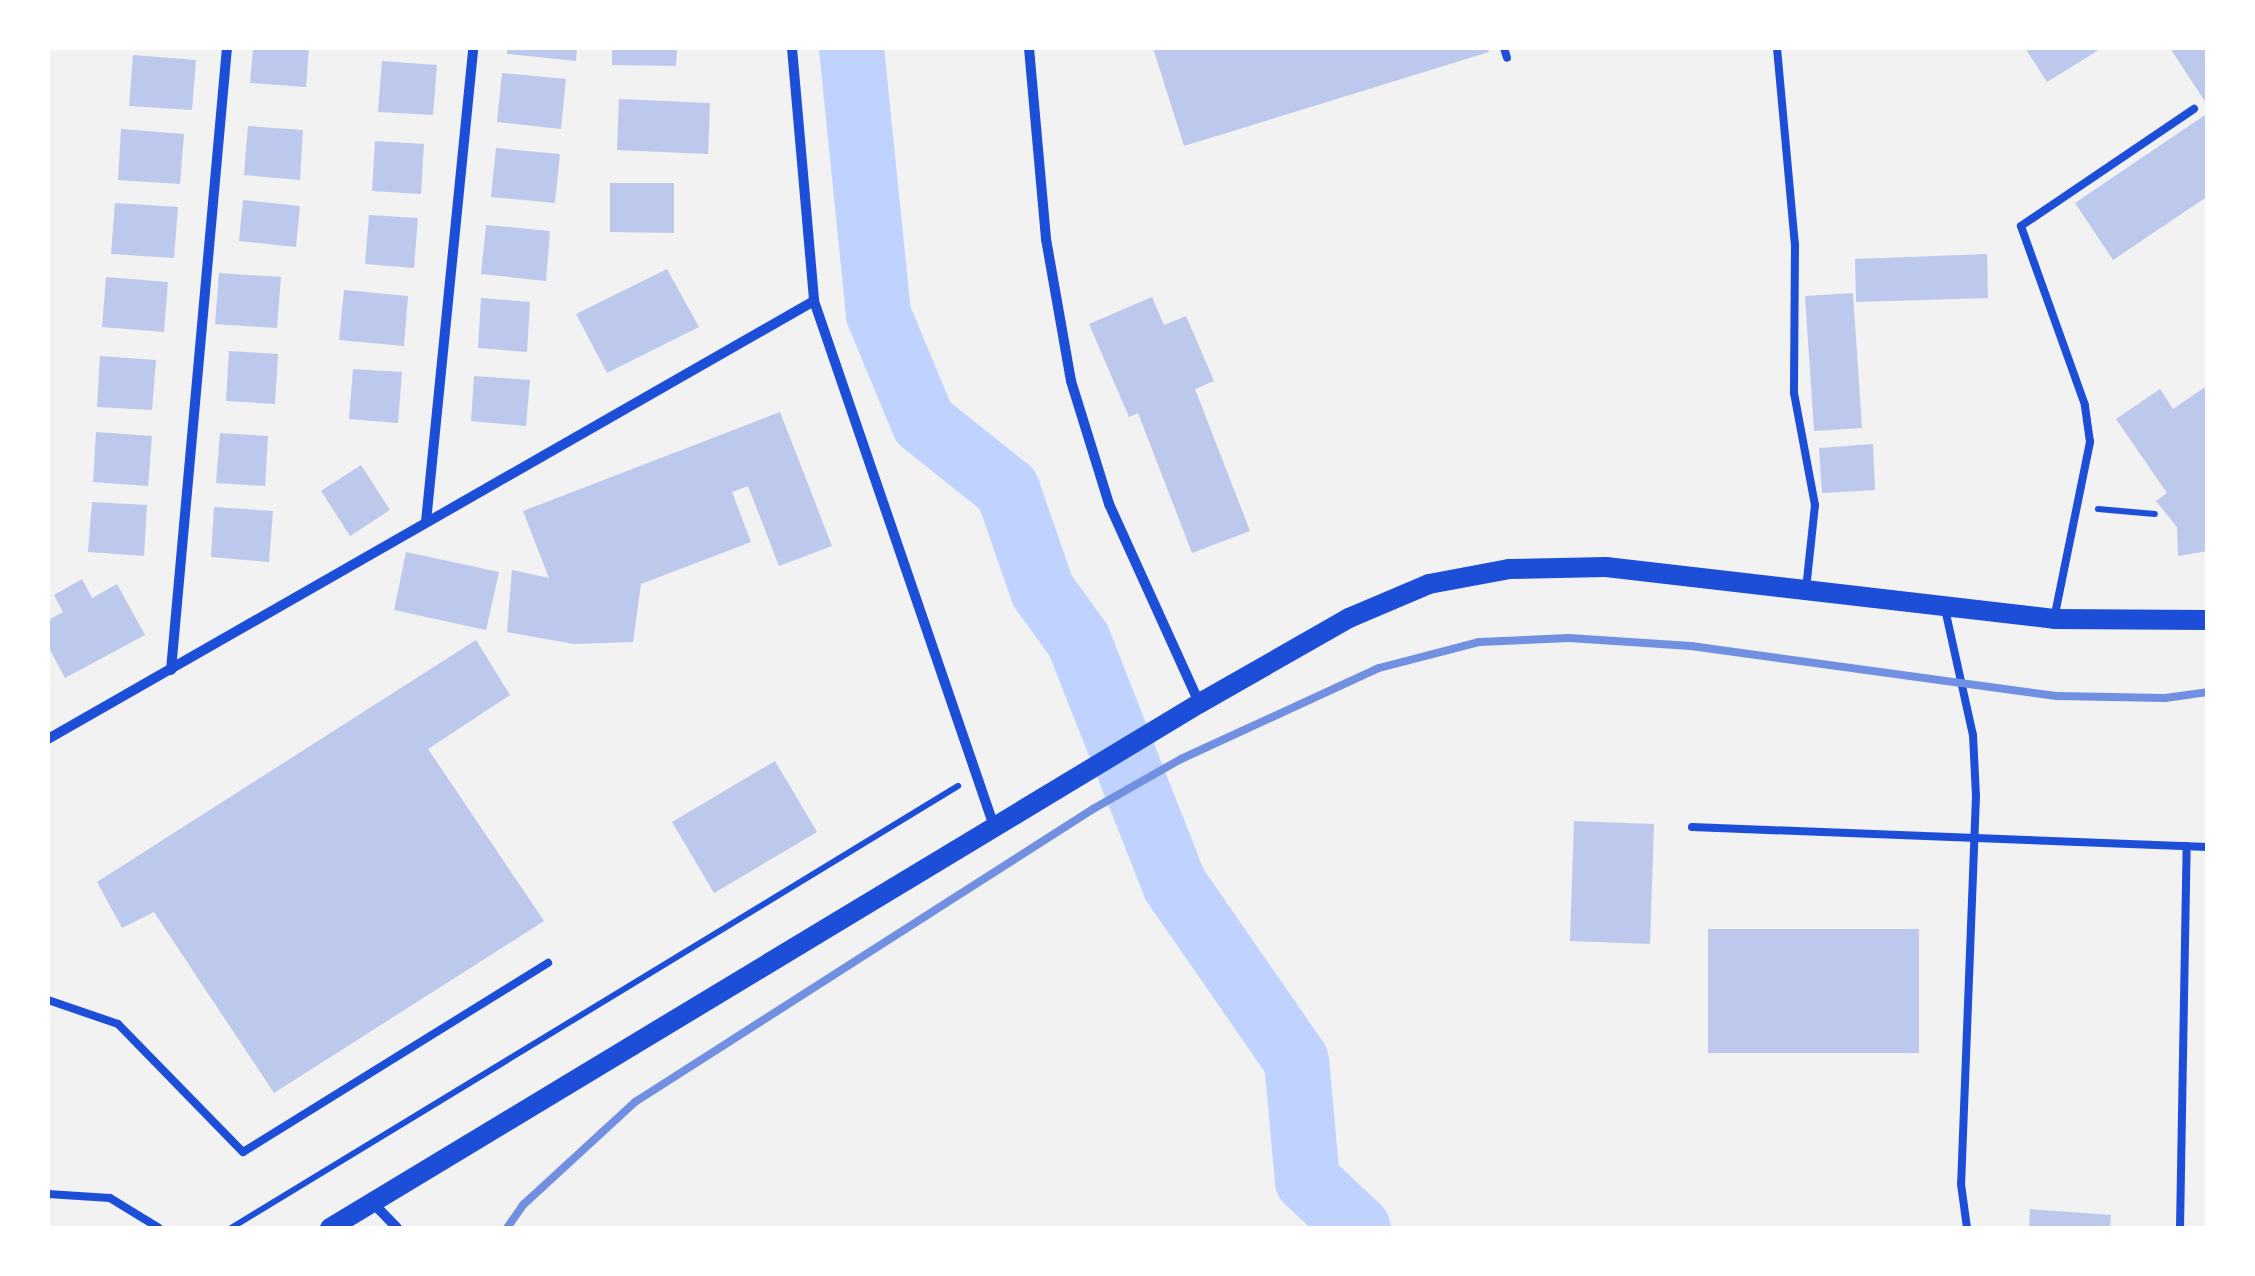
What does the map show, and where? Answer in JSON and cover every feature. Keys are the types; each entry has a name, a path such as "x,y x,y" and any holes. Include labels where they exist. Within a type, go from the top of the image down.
{"main road":[{"path":"330,1228 1200,703 1349,618 1429,584 1509,570 1606,567 2054,618 2208,620"}],"street":[{"path":"170,670 227,48"},
{"path":"426,522 473,48"},
{"path":"792,48 814,301 994,826"},
{"path":"1029,48 1046,240 1071,381 1108,504 1200,703"},
{"path":"48,739 814,301"},
{"path":"373,1203 397,1228"}],"lane":[{"path":"1504,48 1507,58"},
{"path":"1777,48 1795,244 1794,394 1815,506 1806,589"},
{"path":"2054,618 2090,442 2085,405 2020,226 2194,108"},
{"path":"1945,608 1973,735 1974,836 1960,1184 1967,1228"},
{"path":"1692,826 2208,847"},
{"path":"2180,1228 2187,846"},
{"path":"48,1000 118,1024 242,1152 548,963"},
{"path":"48,1194 110,1198 159,1228"}],"path":[{"path":"231,1228 976,775"}],"building":[{"path":"253,48 309,48 306,87 250,83"},
{"path":"507,48 577,48 576,61 507,54"},
{"path":"612,48 677,48 676,66 612,65"},
{"path":"1153,48 1488,48 1489,52 1184,146"},
{"path":"2025,48 2102,48 2047,82"},
{"path":"2170,48 2208,48 2208,106"},
{"path":"133,55 196,60 192,110 129,106"},
{"path":"382,61 437,65 433,115 378,112"},
{"path":"502,73 566,79 561,129 497,122"},
{"path":"619,99 710,103 708,154 617,150"},
{"path":"2208,113 2208,196 2113,260 2075,203"},
{"path":"248,126 303,130 300,180 244,175"},
{"path":"121,129 184,134 180,184 118,180"},
{"path":"375,141 424,144 421,194 372,191"},
{"path":"496,148 560,154 555,203 491,197"},
{"path":"610,183 674,183 674,233 610,232"},
{"path":"243,200 300,206 296,247 239,241"},
{"path":"115,203 178,207 174,258 111,254"},
{"path":"369,215 418,218 414,268 365,264"},
{"path":"486,225 550,231 546,281 481,274"},
{"path":"1987,254 1988,298 1856,302 1855,259"},
{"path":"667,269 699,327 607,373 576,314"},
{"path":"219,273 281,277 277,328 215,324"},
{"path":"106,277 168,282 164,332 102,327"},
{"path":"344,290 408,296 404,346 339,340"},
{"path":"1853,293 1862,428 1814,431 1805,296"},
{"path":"1152,297 1164,325 1186,316 1214,381 1195,389 1250,531 1192,553 1138,413 1129,417 1089,324"},
{"path":"481,298 530,302 527,352 478,348"},
{"path":"229,351 278,354 275,404 226,401"},
{"path":"100,356 156,360 152,410 97,407"},
{"path":"353,369 402,372 398,423 349,419"},
{"path":"474,376 530,380 526,426 471,421"},
{"path":"2208,385 2208,551 2178,556 2177,527 2156,501 2167,493 2116,419 2160,389 2173,409"},
{"path":"780,412 832,546 779,566 748,486 732,492 751,542 641,584 633,642 574,644 507,632 512,570 549,578 523,511"},
{"path":"96,432 152,436 148,486 93,482"},
{"path":"220,433 268,436 265,486 216,483"},
{"path":"1873,444 1875,490 1822,493 1819,448"},
{"path":"361,465 390,510 350,536 321,491"},
{"path":"92,502 147,505 144,556 88,552"},
{"path":"214,507 273,511 269,562 211,557"},
{"path":"406,552 499,572 486,630 394,610"},
{"path":"82,579 92,598 117,584 145,635 65,678 48,646 48,620 63,612 54,595"},
{"path":"476,640 510,695 428,749 544,921 274,1093 154,912 122,928 97,882"},
{"path":"775,761 817,832 714,893 672,822"},
{"path":"1574,821 1654,824 1650,944 1570,941"},
{"path":"1708,929 1919,929 1919,1053 1708,1053"},
{"path":"2030,1209 2111,1215 2110,1228 2029,1228"}],"waterway":[{"path":"851,48 878,314 923,422 1007,489 1042,590 1078,640 1174,884 1296,1060 1307,1180 1358,1228"}],"railway":[{"path":"507,1228 523,1205 635,1102 1093,809 1181,759 1379,668 1479,642 1569,638 1691,646 2057,696 2165,698 2208,692"}]}
